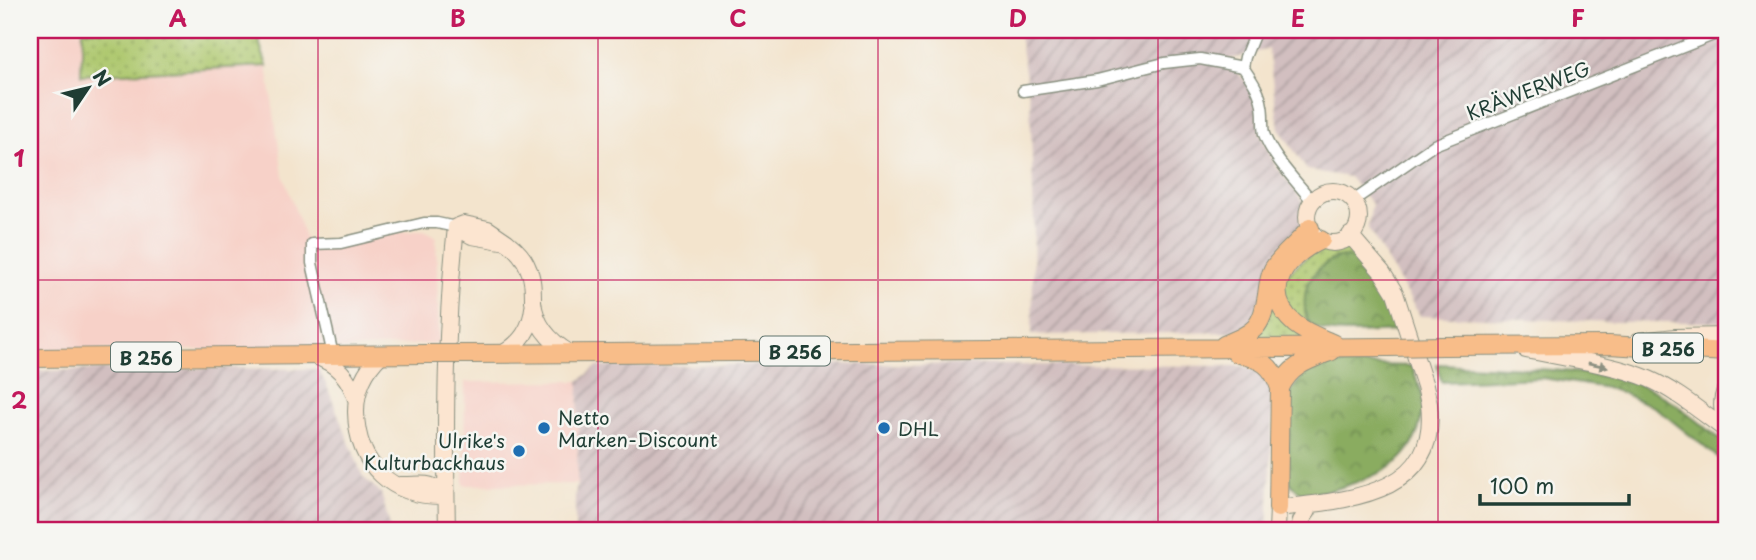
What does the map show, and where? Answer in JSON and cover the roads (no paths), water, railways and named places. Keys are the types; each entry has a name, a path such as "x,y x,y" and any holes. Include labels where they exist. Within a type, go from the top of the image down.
{"main road":[{"path":"1316,234 1287,264 1277,290 1283,308 1293,322 1340,347"},
{"path":"1216,348 1244,336 1260,323 1265,312 1271,273 1282,256 1302,238 1316,234"},
{"name":"B 256","path":"30,358 1609,345 1726,352"},
{"path":"1280,388 1284,377 1299,365 1340,347"},
{"path":"1216,348 1265,363 1276,376 1280,388 1278,508"}],"street":[{"path":"1256,30 1243,66 1255,85 1262,106 1264,132 1272,150 1312,201"},
{"name":"KRÄWERWEG","path":"1353,201 1434,145 1726,30"},
{"path":"1023,91 1097,80 1164,63 1200,59 1243,66"},
{"path":"1329,191 1343,193 1353,201 1359,216 1350,235 1342,241 1334,242 1316,234 1308,223 1308,212 1317,196 1329,191"},
{"path":"333,355 312,263 312,244 341,243 424,223 456,227 482,239 507,242"},
{"path":"456,227 464,224 488,229 507,242 523,258 529,269 533,314 527,331 516,344 502,354"},
{"path":"447,530 448,328 456,227"},
{"path":"1277,530 1278,508 1312,506 1372,493 1392,484 1417,462 1430,429 1431,418 1425,386 1395,293 1350,235"},
{"path":"452,262 465,247 482,239"},
{"path":"534,306 539,323 548,337 569,353"},
{"path":"1609,345 1676,337 1726,336"},
{"path":"1507,346 1615,369 1650,380 1676,394 1726,430"},
{"path":"313,355 336,366 352,387 356,399"},
{"path":"381,355 364,374 356,399 356,425 363,452 377,471 396,485 429,497 446,496"},
{"path":"1726,388 1722,411 1726,422"},
{"path":"416,484 436,467 446,446"},
{"path":"1279,484 1291,497 1312,506"},
{"path":"396,485 431,485 446,496"},
{"path":"1299,530 1301,521 1312,506"}],"place":[{"name":"Netto Marken-Discount","path":"544,428"},
{"name":"DHL","path":"884,428"},
{"name":"Ulrike's Kulturbackhaus","path":"519,451"}]}
